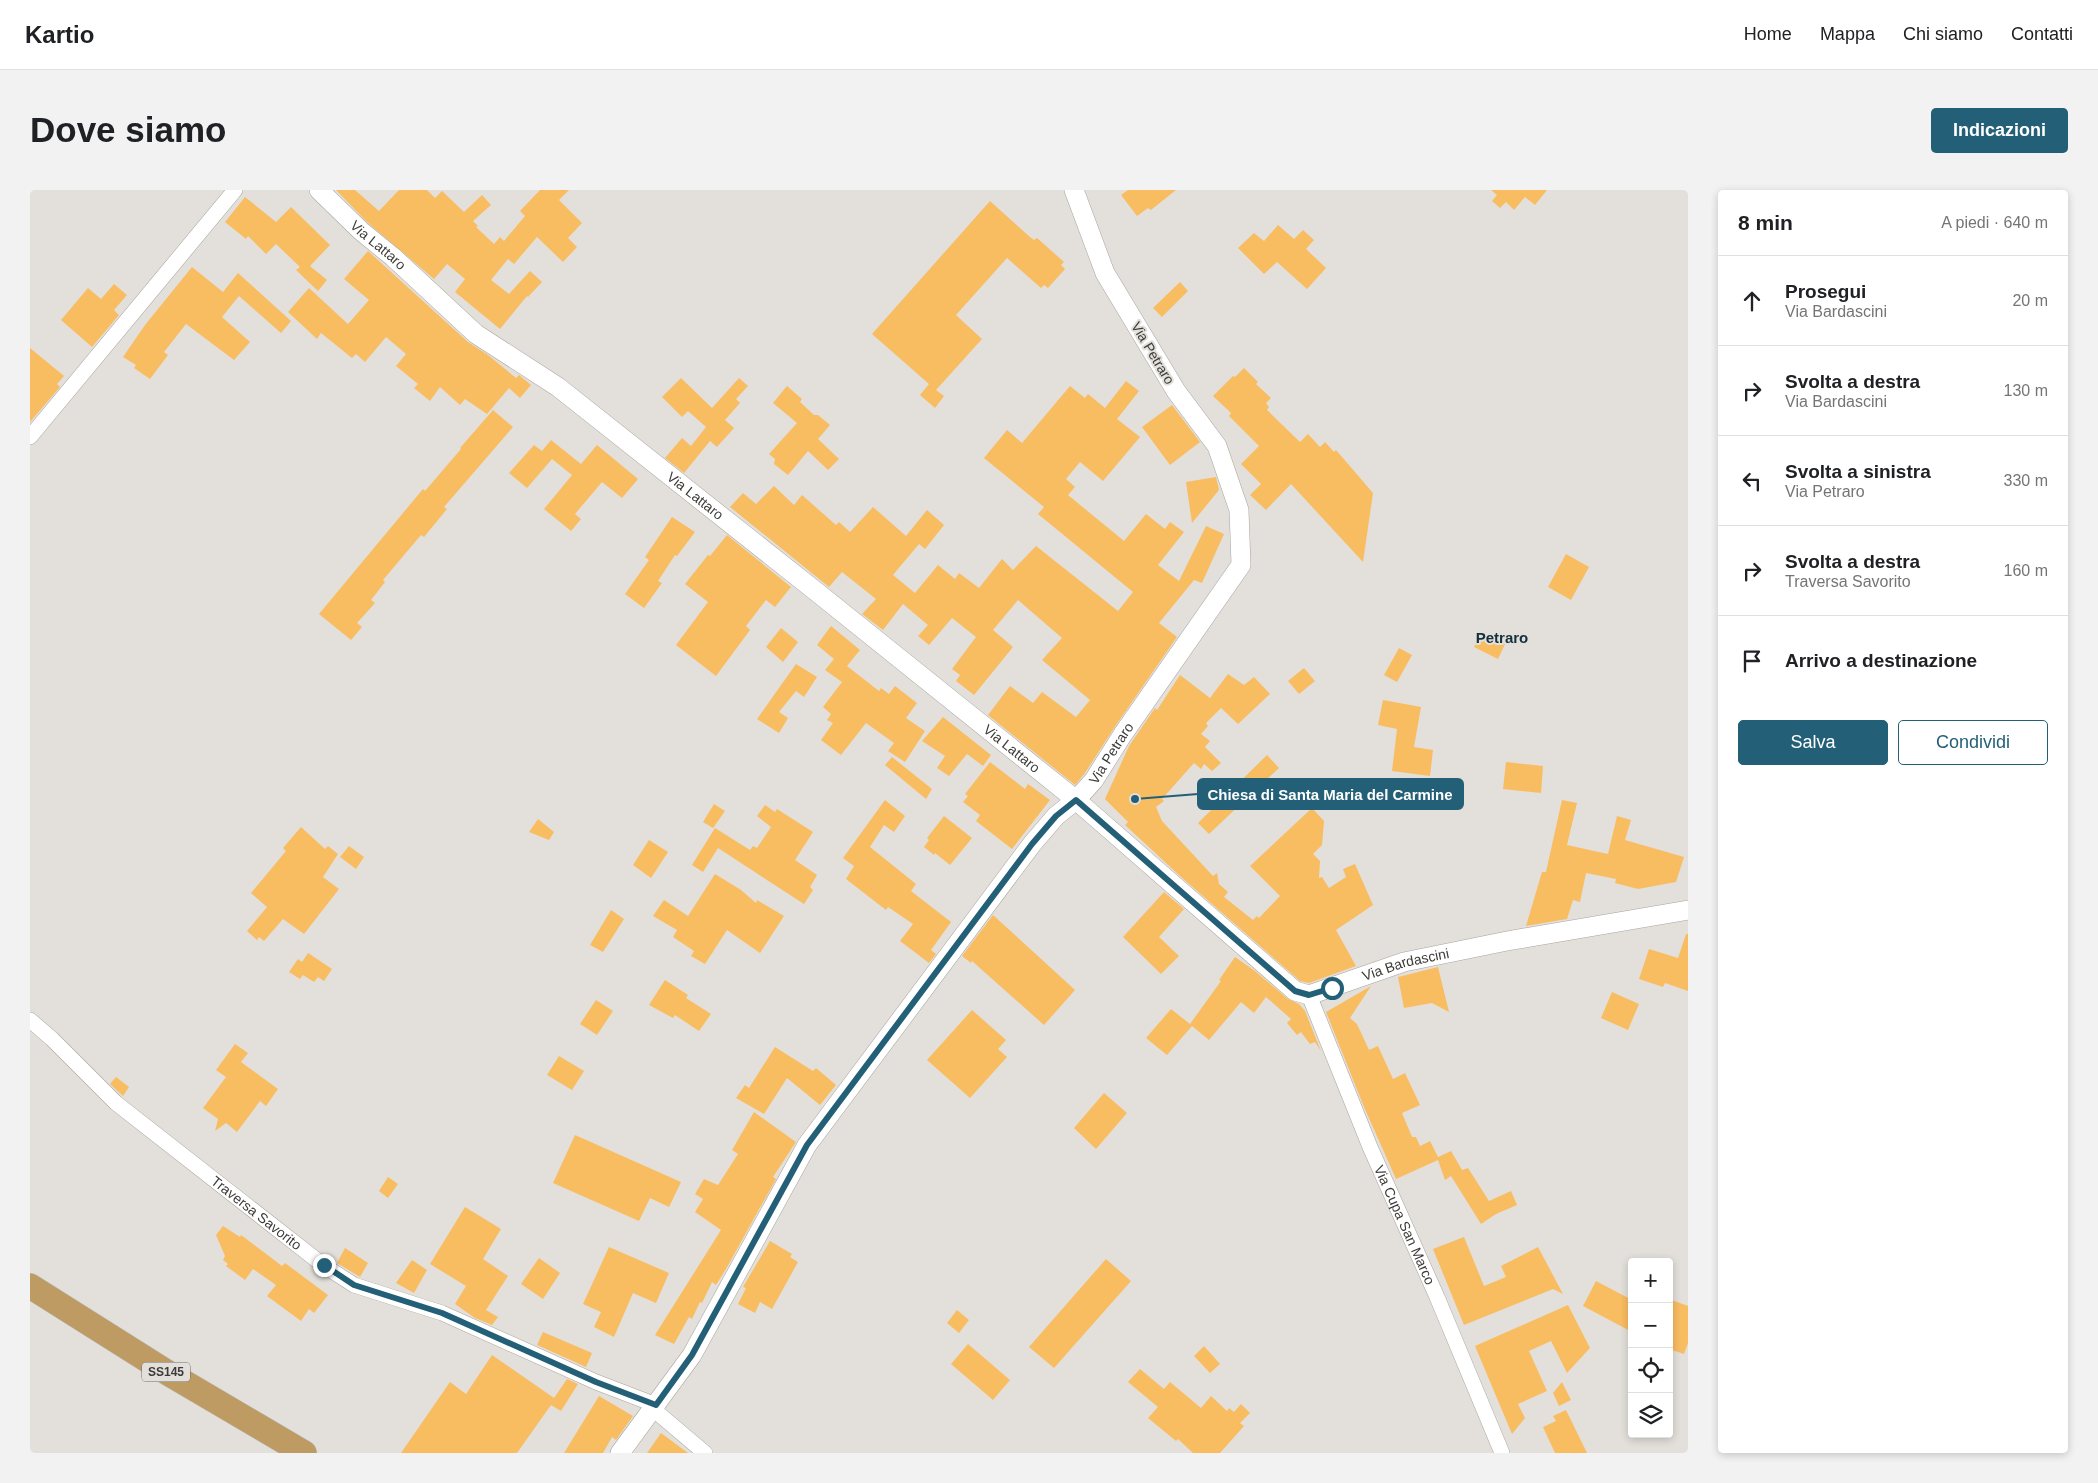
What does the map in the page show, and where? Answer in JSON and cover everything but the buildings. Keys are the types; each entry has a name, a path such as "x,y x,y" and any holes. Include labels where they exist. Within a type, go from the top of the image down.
{"highway":[{"name":"SS145","path":"30,1286 168,1373 304,1453"}],"street":[{"path":"30,437 235,190"},
{"name":"Via Lattaro","path":"319,190 361,231 393,257 476,334 566,393 1076,800"},
{"name":"Via Petraro","path":"620,1453 692,1355 807,1145 1032,844 1056,816 1076,800 1094,780 1123,734 1241,565 1239,510 1217,446 1176,391 1105,272 1074,190"},
{"path":"1076,800 1295,991 1309,995"},
{"name":"Via Bardascini","path":"1309,995 1404,962 1688,910"},
{"name":"Via Cupa San Marco","path":"1309,995 1370,1147 1502,1453"},
{"name":"Traversa Savorito","path":"30,1020 52,1039 116,1103 324,1265 354,1285 442,1313 654,1407 705,1453"}],"place":[{"name":"Chiesa di Santa Maria del Carmine","path":"1135,799"}],"district":[{"name":"Petraro","path":"1502,638"}],"route":[{"path":"324,1265 354,1285 442,1313 596,1382 656,1405 692,1355 807,1145 1032,844 1056,816 1076,800 1295,991 1309,995 1332,988"}]}
